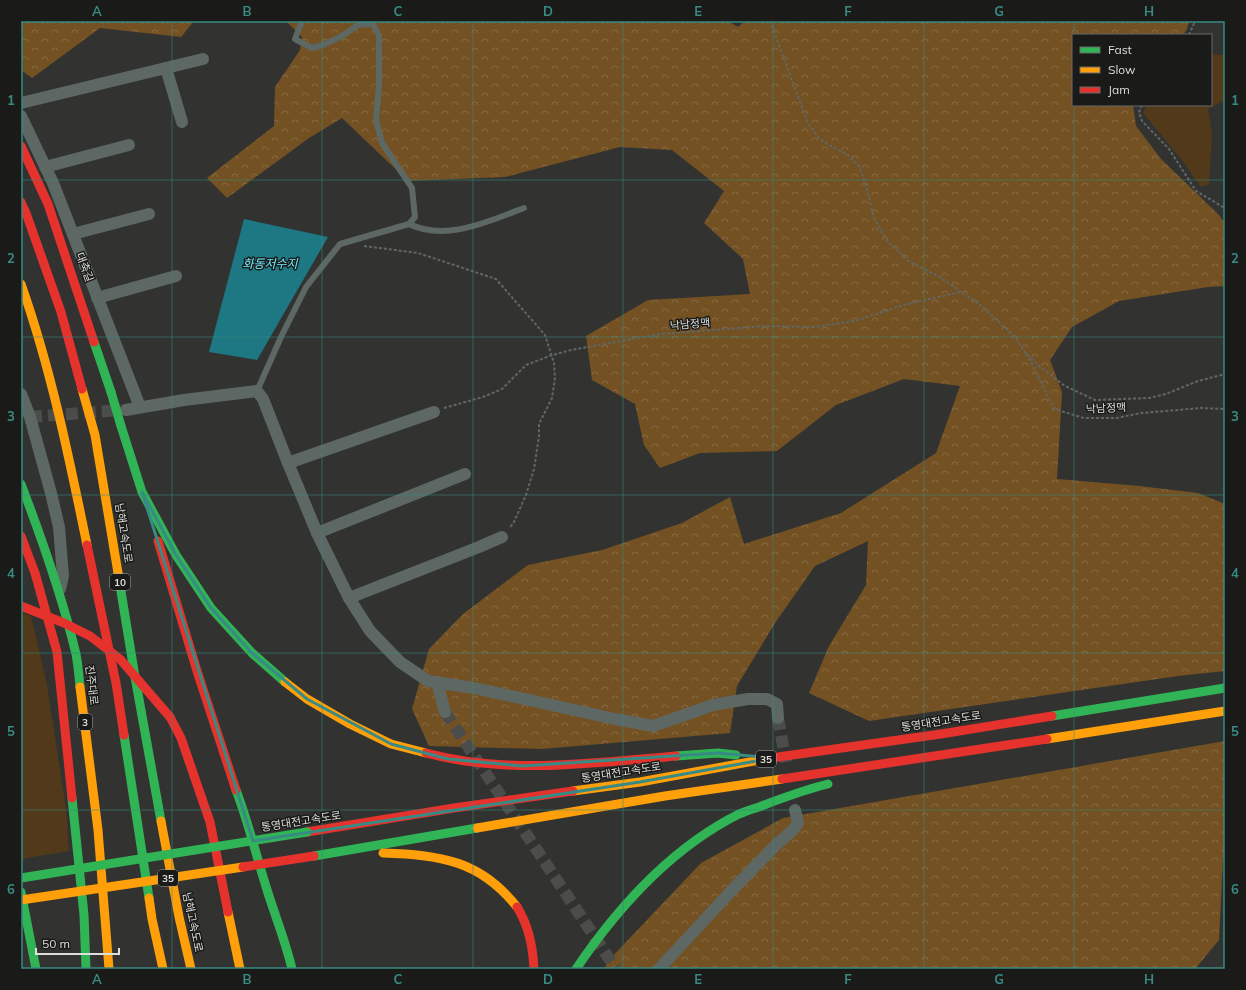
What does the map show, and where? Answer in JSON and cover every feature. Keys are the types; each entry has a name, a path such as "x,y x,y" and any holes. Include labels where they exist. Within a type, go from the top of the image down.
{"main road":[{"path":"21,146 48,204 111,392 166,565 197,671 231,777 245,814 267,891 287,948 292,969"},
{"name":"남해고속도로","path":"21,202 61,312 101,466 135,677 179,917 191,969"},
{"name":"10","path":"21,284 51,380 68,453 114,675 152,919 163,969"},
{"name":"진주대로","path":"21,484 23,496 42,539 76,655 98,830 109,969"},
{"path":"142,492 176,555 211,608 252,653 307,699 350,724 391,744 448,759 484,764 522,766 601,762 718,753 773,758"},
{"name":"3","path":"21,536 35,573 57,652 84,915 86,969"},
{"path":"21,606 64,623 90,636 120,659 170,717 181,738 210,822 240,969"},
{"name":"통영대전고속도로","path":"21,878 454,808 640,782 773,758 941,734 1225,688"},
{"name":"35","path":"21,900 314,856 665,796 952,754 1225,711"},
{"path":"862,776 952,754"},
{"path":"576,969 623,907 675,857 705,834 739,815 809,788 839,781"},
{"path":"314,856 370,853 428,855 459,863 475,870 502,891 522,916 532,949 534,969"},
{"path":"21,892 36,969"}],"street":[{"path":"21,104 203,59"},
{"path":"166,68 182,122"},
{"name":"대축길","path":"21,116 53,183 140,407"},
{"path":"45,168 129,145"},
{"path":"73,234 149,214"},
{"path":"97,298 176,276"},
{"path":"126,410 184,400 257,391 263,399 317,533 349,598 370,631 400,662 428,681 474,688 653,726 713,705 748,699 767,699 777,704 778,718"},
{"path":"21,394 30,417 59,527 63,576 59,593"},
{"path":"288,463 434,412"},
{"path":"317,533 465,474"},
{"path":"349,598 502,537"},
{"path":"437,682 445,712"},
{"path":"659,969 734,888 775,846 793,830 798,823 795,810"}],"lane":[{"path":"257,391 281,337 306,287 340,244 409,224 414,217 412,188 382,143 376,120 379,86 379,36 373,24 358,25 342,36 323,45 312,48 295,39 302,21"},
{"path":"409,224 418,229 447,230 488,222 524,208"}],"path":[{"path":"770,21 808,122 820,139 848,155 859,166 866,185 874,218 888,242 910,262 938,276 979,304 1014,336 1024,351 1039,366 1065,386 1095,400 1149,398 1166,394 1198,381 1225,374"},
{"path":"1189,34 1195,21"},
{"path":"1142,106 1139,112 1142,121 1169,149 1196,192 1223,207 1225,211"},
{"path":"361,246 418,253 496,279 545,335 552,355 555,378 552,398 539,424 539,436 534,469 526,495 513,524 502,537"},
{"name":"낙남정맥","path":"434,412 484,397 502,389 526,365 552,355 571,350 661,334 764,326 814,327 855,321 903,305 961,292"},
{"name":"낙남정맥","path":"1024,351 1054,409 1084,418 1117,418 1141,413 1201,408 1225,409"}],"highlighted area":[{"path":"142,492 176,555 211,608 252,653 307,699 391,744 448,759 522,766 718,753 773,758 640,782 253,841"}],"shaded area":[{"path":"1212,54 1225,55 1225,100 1208,109 1212,135 1209,184 1201,187 1181,159 1143,113 1146,106 1212,106"},
{"path":"21,612 31,616 47,685 66,809 69,851 21,859"}],"green space":[{"path":"21,21 194,21 181,37 100,28 32,78 21,70"},
{"path":"286,21 728,21 738,27 745,21 1189,21 1184,34 1072,34 1072,106 1133,106 1136,126 1161,159 1219,215 1225,224 1225,286 1208,287 1119,301 1072,327 1050,360 1062,392 1057,479 1198,493 1225,504 1225,671 1178,676 869,721 809,693 829,646 866,585 868,541 815,566 775,623 737,686 730,733 542,749 429,746 412,709 429,649 463,614 528,565 602,550 682,523 730,497 744,544 841,513 936,453 960,386 904,379 836,405 777,451 700,453 660,468 644,445 635,404 592,380 586,336 648,300 750,294 743,259 704,223 724,191 672,150 620,147 505,177 408,181 342,118 309,138 227,198 207,178 274,126 275,87 300,50 302,37"},
{"path":"1225,741 1225,854 1223,858 1219,940 1195,969 604,969 609,960 701,863 783,818"}],"water":[{"name":"화동저수지","path":"244,219 328,237 257,360 209,352"}],"tunnel":[{"path":"30,417 121,410"},
{"path":"445,712 616,969"},
{"path":"778,718 786,762"}],"traffic: fast":[{"path":"94,342 111,392"},
{"path":"111,392 121,426"},
{"path":"121,426 142,492 176,555 211,608 252,653 285,682"},
{"path":"21,484 58,589 76,654 80,687"},
{"path":"118,573 161,821"},
{"path":"1052,716 1225,688"},
{"path":"124,735 149,898"},
{"path":"676,756 718,753 736,755"},
{"path":"576,969 592,946 628,902 648,881 691,844 714,828 739,814 793,794 828,784"},
{"path":"236,790 292,969"},
{"path":"72,798 84,915 86,969"},
{"path":"314,856 477,828"},
{"path":"21,878 307,832"},
{"path":"21,892 36,969"}],"traffic: slow":[{"path":"21,284 32,316 50,381 66,446 87,545"},
{"path":"82,389 95,435 118,573"},
{"path":"285,682 307,699 350,724 391,744 426,753"},
{"path":"80,687 98,830 109,969"},
{"path":"1047,739 1225,711"},
{"path":"573,791 640,782 771,758"},
{"path":"477,828 665,796 782,779"},
{"path":"161,821 179,917 191,969"},
{"path":"383,853 423,856 458,863 488,879 503,891 517,907"},
{"path":"21,900 243,867"},
{"path":"149,898 163,969"},
{"path":"228,912 240,969"}],"traffic: jam":[{"path":"21,146 48,204 94,342"},
{"path":"21,202 61,312 82,389"},
{"path":"21,536 35,573 57,652 72,798"},
{"path":"158,541 197,671 236,790"},
{"path":"87,545 116,683 124,735"},
{"path":"21,606 64,623 90,636 120,659 170,717"},
{"path":"771,758 941,734 1052,716"},
{"path":"170,717 181,738 210,822 228,912"},
{"path":"782,779 1047,739"},
{"path":"426,753 457,760 488,764 519,765 582,764 676,756"},
{"path":"307,832 454,808 573,791"},
{"path":"243,867 314,856"},
{"path":"517,907 525,922 530,937 534,969"}]}
